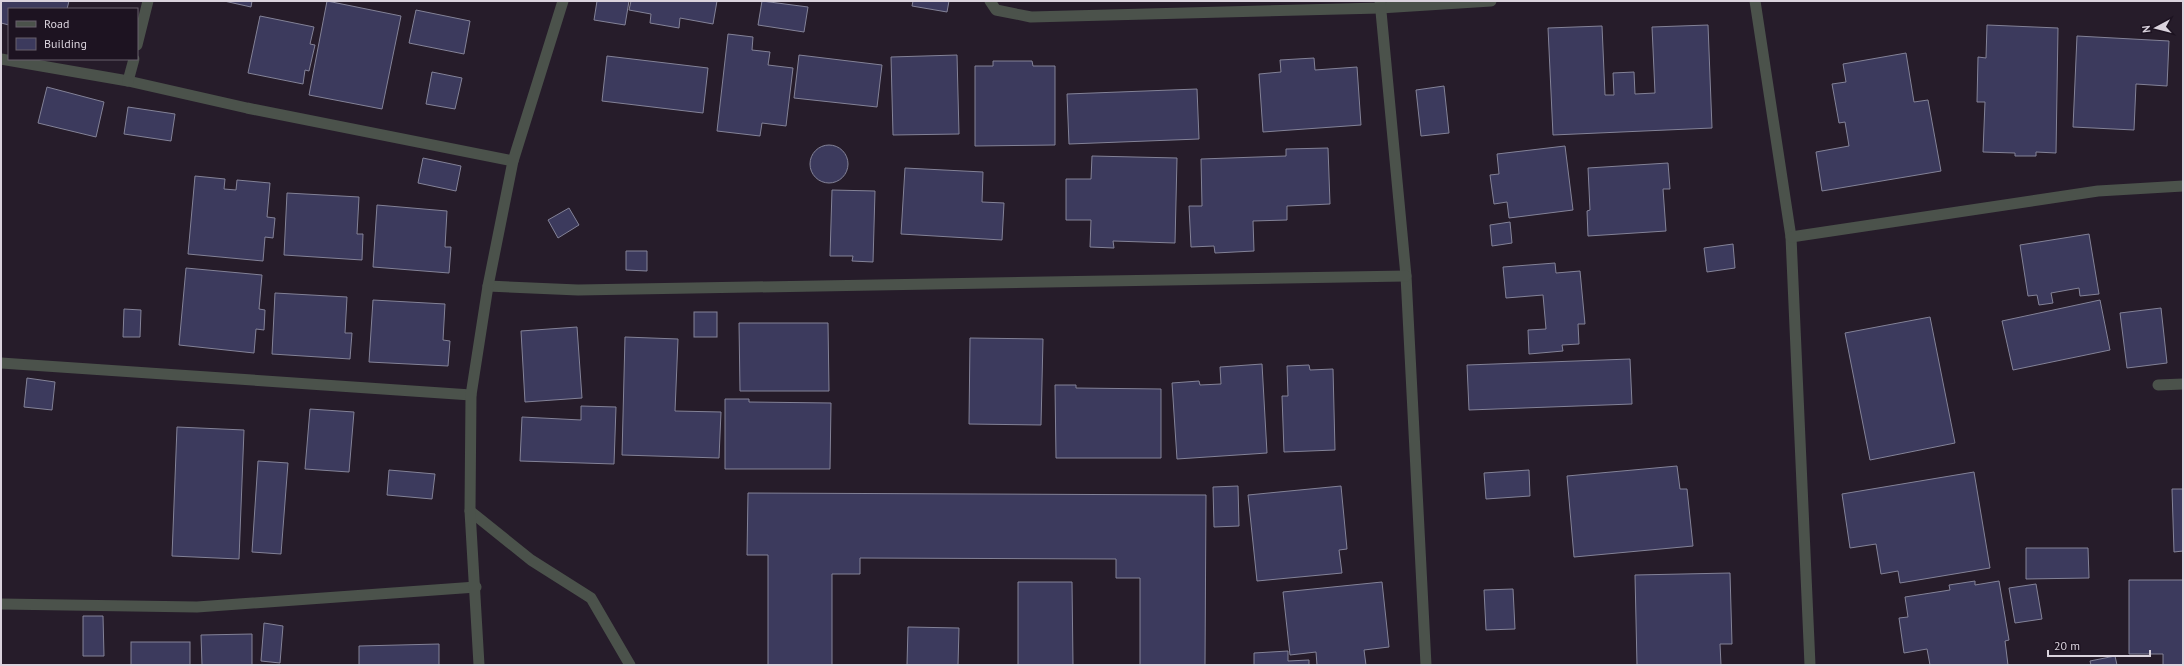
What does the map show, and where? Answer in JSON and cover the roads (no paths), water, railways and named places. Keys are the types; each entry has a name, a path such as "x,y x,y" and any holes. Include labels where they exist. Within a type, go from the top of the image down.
{"street":[{"path":"138,41 148,1"},
{"path":"479,665 476,587 470,511 471,394 488,286 513,161 563,1"},
{"path":"990,1 996,10 1030,17 1491,1"},
{"path":"1755,1 1791,237 1810,665"},
{"path":"1380,5 1406,276 1426,665"},
{"path":"1,59 128,81 248,108 513,161"},
{"path":"128,81 134,60"},
{"path":"1791,237 2098,191 2183,186"},
{"path":"488,286 578,290 1406,276"},
{"path":"1,363 471,394"},
{"path":"2158,385 2183,384"},
{"path":"470,511 531,560 591,598 630,665"},
{"path":"1,604 197,607 476,587"}]}
